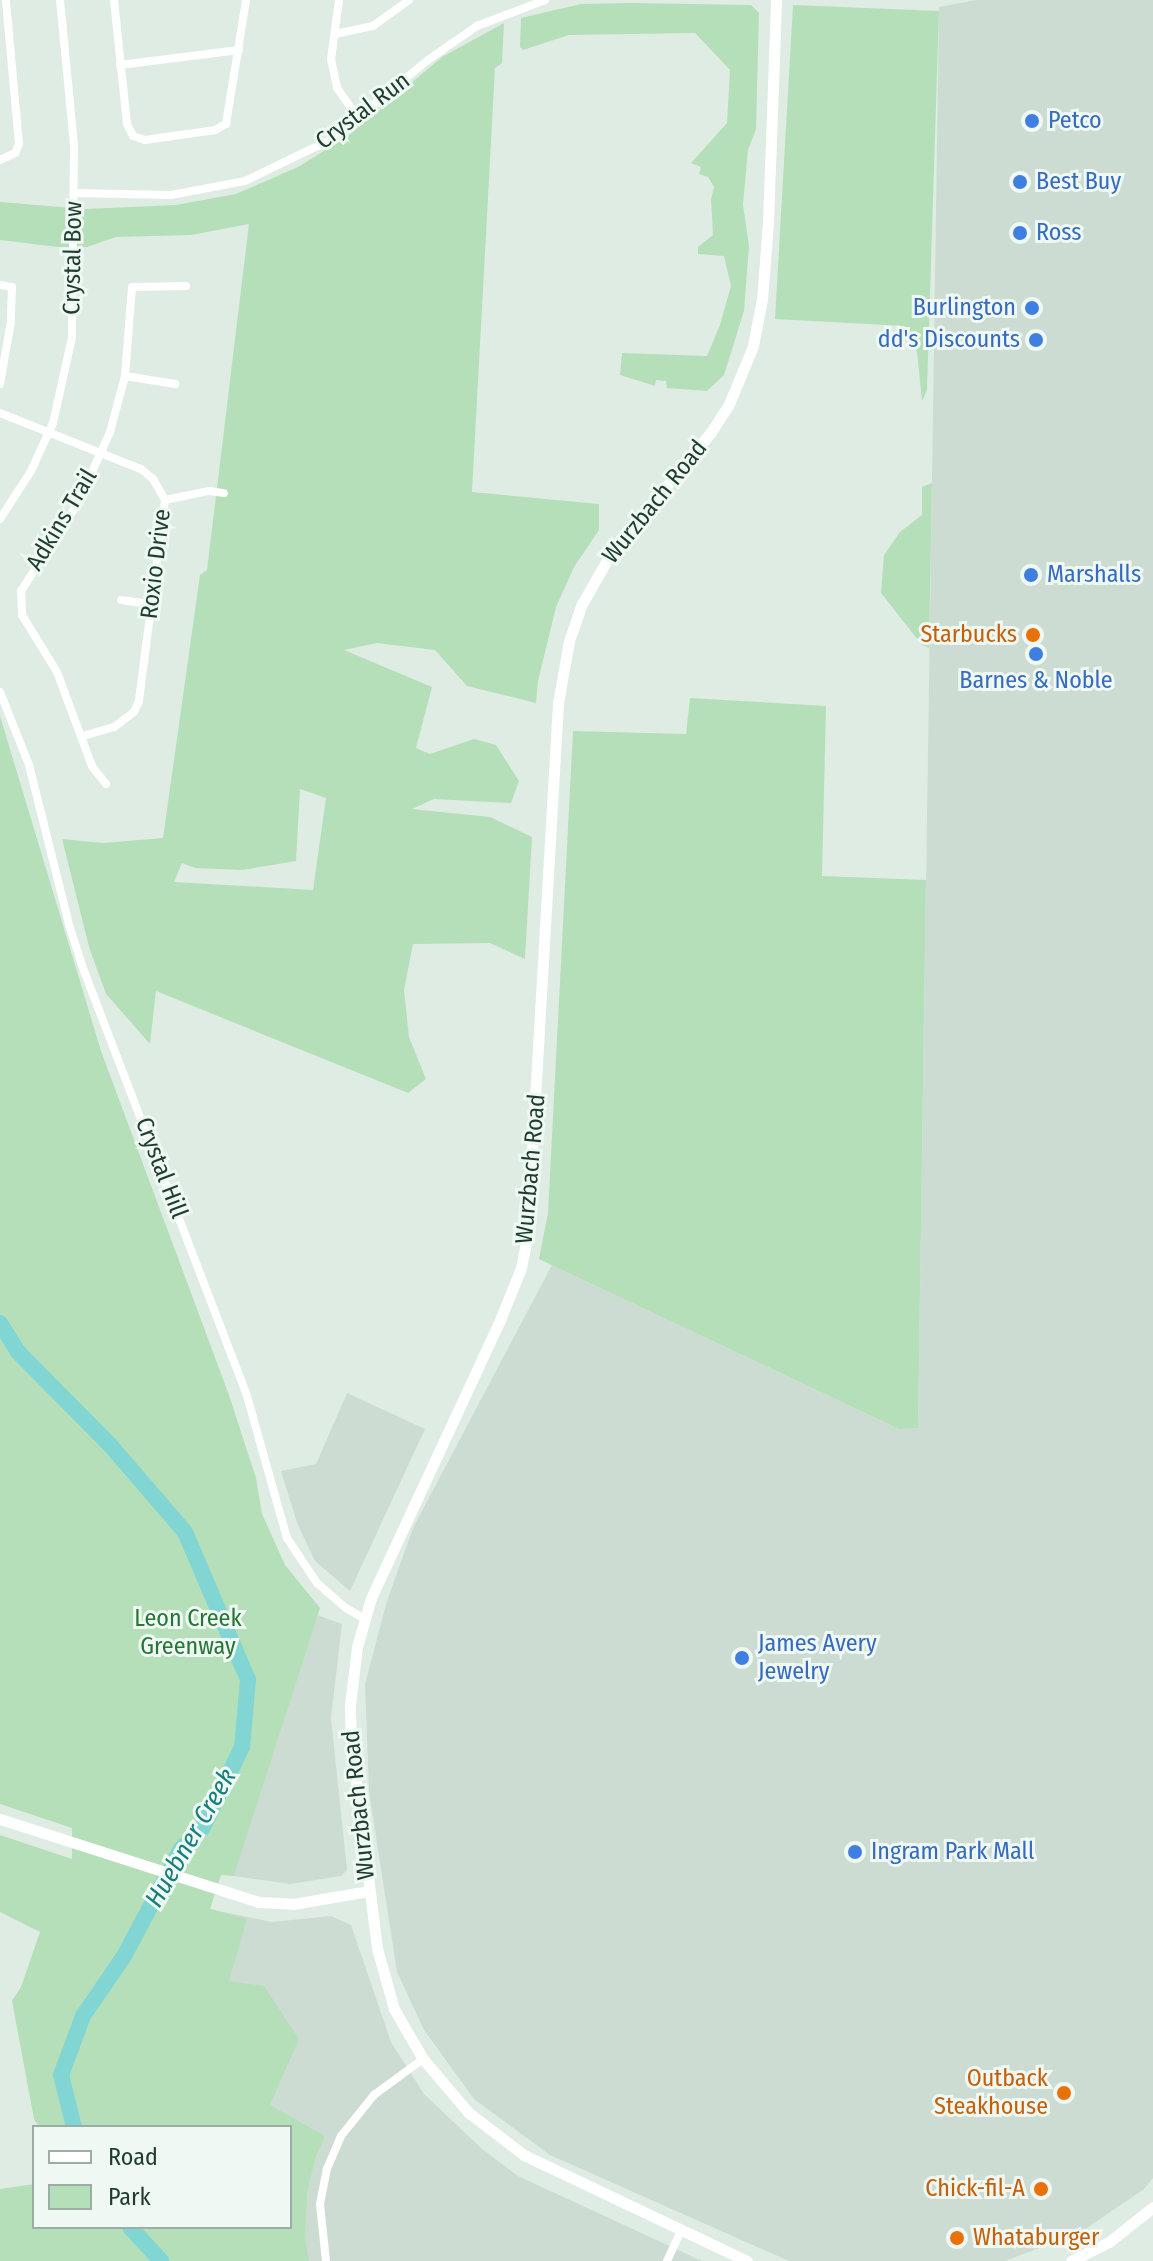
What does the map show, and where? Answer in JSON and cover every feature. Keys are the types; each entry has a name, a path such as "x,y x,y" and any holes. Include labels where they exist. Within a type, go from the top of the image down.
{"main road":[{"name":"Wurzbach Road","path":"747,2261 524,2155 468,2112 423,2059 394,2009 377,1948 368,1891 350,1705 363,1618 521,1268 531,1206 562,670 582,604 596,577 630,527 711,432 729,404 753,346 762,299 768,222 776,0"},
{"path":"0,1819 205,1887 275,1904 368,1891"},
{"path":"1071,2261 1109,2242 1153,2207"}],"street":[{"path":"0,160 15,153 18,135 6,0"},
{"name":"Crystal Bow","path":"0,519 31,471 49,433 67,372 72,337 74,145 60,0"},
{"path":"114,0 127,124 136,138 145,140 215,130 226,124 246,0"},
{"path":"339,0 331,59 337,88 358,118"},
{"path":"335,34 373,26 409,0"},
{"name":"Crystal Run","path":"74,193 171,195 245,181 330,140 453,41 506,13 545,0"},
{"path":"120,65 239,50"},
{"path":"0,285 12,287 11,322 0,384"},
{"name":"Adkins Trail","path":"106,784 92,766 57,672 19,604 27,577 78,503 102,452 125,376 132,287 186,286"},
{"path":"125,376 175,384"},
{"name":"Roxio Drive","path":"0,413 141,469 153,479 165,500 139,701 134,712 114,727 83,736"},
{"path":"165,500 209,491 224,493"},
{"name":"Crystal Bow","path":"0,512 10,503"},
{"path":"121,600 151,604"},
{"name":"Crystal Hill","path":"0,692 29,765 79,957 247,1396 287,1538 317,1583 363,1618"},
{"path":"326,2261 320,2204 327,2169 341,2136 374,2095 423,2059"},
{"path":"667,2261 681,2231"}],"shaded area":[{"path":"976,0 1153,0 1153,2178 1144,2189 1081,2232 1005,2261 789,2261 550,2155 474,2099 424,2030 397,1972 369,1792 365,1684 387,1601 413,1528 552,1265 899,1429 918,1427 939,7"},
{"path":"347,1393 425,1429 350,1591 315,1561 297,1523 281,1471 316,1464"},
{"path":"317,1615 342,1624 331,1718 347,1870 341,1876 290,1884 234,1876"},
{"path":"210,1909 272,1922 331,1916 351,1925 391,2042 424,2094 481,2148 518,2176 702,2261 206,2261 285,2229 292,2229 292,2125 285,2125 162,2075"}],"green space":[{"path":"581,4 751,5 759,13 756,129 748,150 743,204 749,246 744,311 724,375 707,391 667,388 666,381 656,380 655,386 620,375 622,353 707,356 720,325 731,286 724,256 698,254 698,247 713,235 711,199 714,187 708,177 699,174 701,167 691,163 727,123 730,70 695,33 569,35 523,50 520,47 521,18"},
{"path":"793,5 939,11 927,390 922,401 917,352 904,326 775,319"},
{"path":"504,23 502,63 495,68 472,492 599,504 599,530 574,567 556,607 538,681 536,703 467,686 435,650 377,643 344,650 432,687 416,748 430,754 474,739 496,745 519,781 511,803 434,799 412,809 490,817 532,837 525,959 490,943 413,944 404,990 409,1037 426,1079 408,1093 156,991 150,1044 106,994 89,947 62,839 103,843 163,838 200,575 207,570 249,224 191,235 116,237 87,247 58,247 0,240 0,202 85,209 176,205 236,194 298,167 348,136 442,57","holes":["300,789 326,798 313,890 174,882 182,863 195,868 242,870 296,861"]},
{"path":"932,483 929,648 922,645 881,593 884,555 900,532 922,515 922,487"},
{"path":"690,698 826,706 822,876 926,880 918,1428 899,1429 539,1259 548,1213 573,731 686,734"},
{"name":"Leon Creek Greenway","path":"0,716 101,1051 229,1395 256,1478 262,1514 285,1565 320,1608 234,1876 221,1875 210,1909 247,1919 229,1981 264,1986 299,2039 270,2105 325,2136 315,2159 307,2193 305,2238 309,2261 0,2261 0,2189 32,2184 32,2229 292,2229 292,2125 38,2125 34,2119 12,2001 21,1987 40,1932 0,1912 0,1835 72,1859 72,1828 0,1804"}],"waterway":[{"name":"Huebner Creek","path":"0,1323 18,1352 111,1446 185,1532 248,1680 242,1747 203,1827 181,1849 124,1956 83,2016 61,2075 74,2125"},
{"name":"Huebner Creek","path":"132,2229 161,2261"}],"place":[{"name":"Petco","path":"1032,121"},
{"name":"Best Buy","path":"1020,182"},
{"name":"Ross","path":"1020,233"},
{"name":"Burlington","path":"1032,308"},
{"name":"dd's Discounts","path":"1036,340"},
{"name":"Marshalls","path":"1031,575"},
{"name":"Starbucks","path":"1033,635"},
{"name":"Barnes & Noble","path":"1036,654"},
{"name":"James Avery Jewelry","path":"742,1658"},
{"name":"Ingram Park Mall","path":"855,1852"},
{"name":"Outback Steakhouse","path":"1064,2093"},
{"name":"Chick-fil-A","path":"1041,2189"},
{"name":"Whataburger","path":"957,2238"}]}
